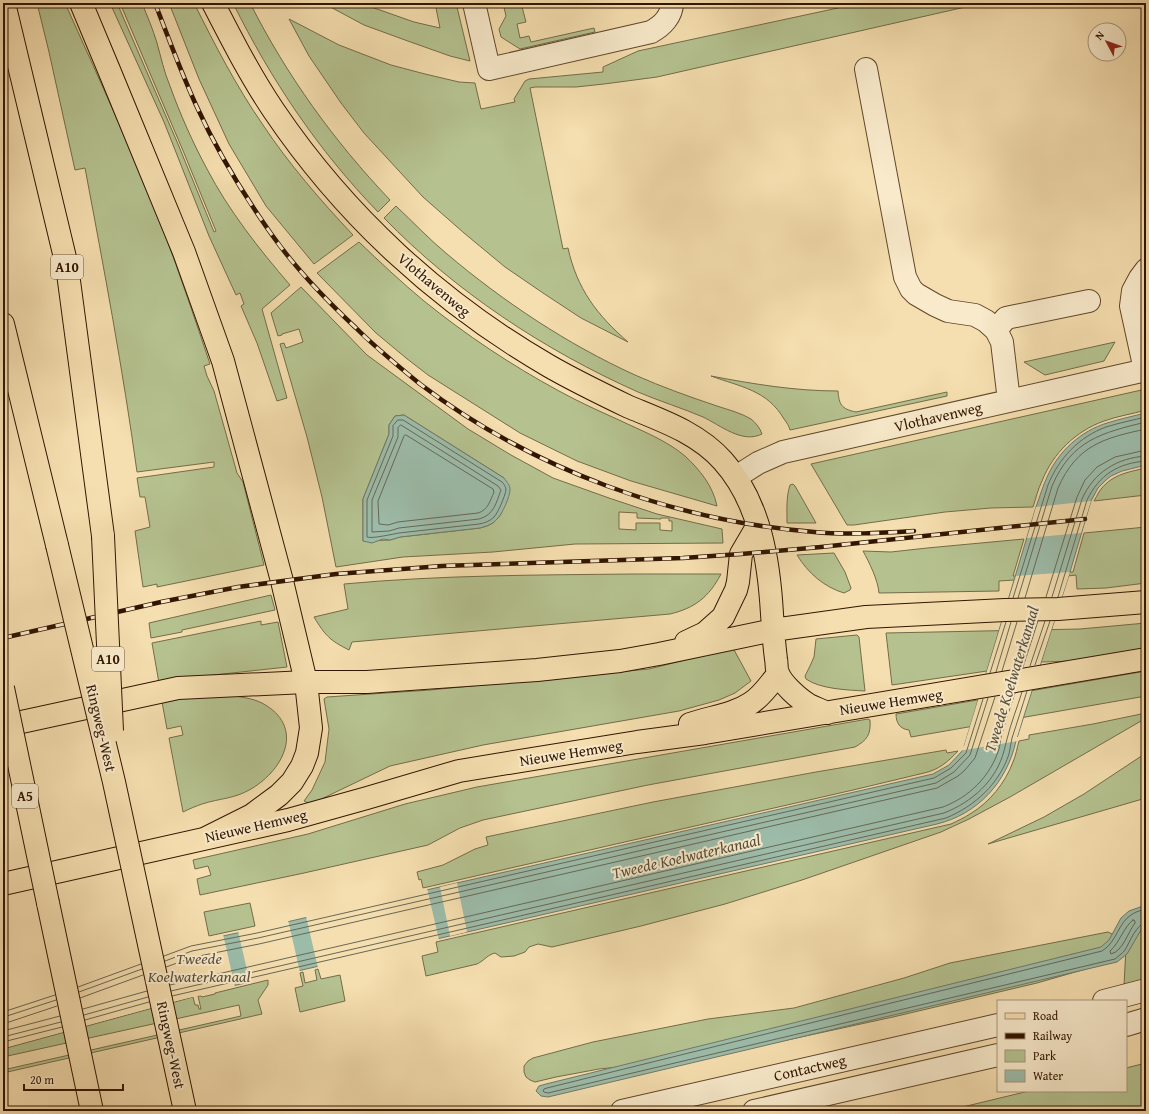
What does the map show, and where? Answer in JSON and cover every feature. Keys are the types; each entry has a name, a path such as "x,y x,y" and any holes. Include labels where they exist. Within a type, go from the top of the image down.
{"main road":[{"name":"A10","path":"4,3 67,266 103,536 114,782"},
{"path":"80,3 184,252 223,361 279,569 306,682 311,728 307,753 292,782 279,795 252,815 208,837"},
{"name":"Vlothavenweg","path":"213,3 259,87 292,135 332,187 368,226 402,258 438,290 473,317 549,366 608,397 692,435 708,446 736,477 750,502 765,552 770,581 773,630 778,674"},
{"name":"Ringweg-West","path":"3,324 114,782 185,1111"},
{"path":"659,654 705,633 723,617 736,590 741,554 758,525"},
{"path":"3,726 178,688 306,682 367,682 529,670 620,661 773,630 866,617 1005,610 1058,609 1146,602"},
{"name":"Nieuwe Hemweg","path":"3,884 295,818 459,771 638,742 705,734 1146,660"},
{"path":"638,742 700,720 736,711 759,697 778,674 794,693 810,705 827,713"},
{"name":"A5","path":"3,688 92,1111"}],"street":[{"path":"474,3 489,69 651,32 664,23 675,4"},
{"path":"866,68 905,278 911,289 916,294 935,305 948,311 975,315 986,321 996,330 1002,342 1009,401"},
{"path":"1146,270 1133,291 1131,306 1146,370"},
{"path":"996,330 1006,318 1089,301"},
{"name":"Vlothavenweg","path":"736,477 758,463 783,452 1146,370"},
{"path":"1108,1000 1146,990"},
{"path":"1127,1025 1146,1019"},
{"name":"Contactweg","path":"622,1111 997,1025"},
{"name":"Contactweg","path":"754,1111 997,1055"}],"green space":[{"path":"37,3 65,3 153,203 176,264 210,364 204,366 214,391 237,473 243,482 264,565 157,587 157,584 143,587 135,531 150,527 145,497 140,497 137,478 214,467 214,462 137,472 106,282 85,168 75,170"},
{"path":"110,3 117,3 214,232 216,231 184,153 120,3 142,3 154,33 174,97 202,159 235,215 267,258 290,285 262,309 287,398 277,401 257,343 241,306 244,304 240,293 236,295 209,236 164,122"},
{"path":"169,3 194,3 218,50 263,125 305,182 353,235 314,264 266,206 229,144 199,79"},
{"path":"233,3 250,3 264,30 313,107 369,178 390,200 378,212 335,164 297,113 263,59"},
{"path":"323,3 360,3 414,22 440,28 435,3 456,3 470,61 450,56 364,25"},
{"path":"503,3 521,3 526,22 517,24 520,38 529,36 531,42 594,28 595,32 520,49 501,37 499,29 506,16"},
{"path":"861,3 983,3 657,77 576,87 530,88 563,249 568,248 577,276 590,300 607,322 628,342 581,318 505,267 423,197 364,133 341,103 309,56 289,19 339,45 391,65 459,82 475,83 481,109 515,102 514,99 525,81 529,79 603,72 603,67 638,51"},
{"path":"396,206 447,254 469,272 537,321 561,336 610,363 655,384 747,417 756,424 762,434 747,437 731,432 703,417 638,392 603,376 535,338 471,294 412,245 384,218"},
{"path":"359,242 424,301 489,349 566,395 654,436 678,450 691,461 701,473 709,485 717,506 631,481 577,461 520,433 428,375 376,333 317,273"},
{"path":"301,287 367,355 468,429 553,478 657,514 722,529 723,543 575,544 493,552 403,557 336,567 322,497 307,437 280,344 284,343 286,348 303,342 299,329 278,336 271,313","holes":["404,415 504,478 501,514 493,523 480,528 400,537 390,540 363,541 363,499 389,434 389,425 395,416","619,512 637,513 637,518 669,518 669,521 672,521 672,531 660,530 660,523 636,523 636,530 619,529"]},
{"path":"1115,342 1104,361 1045,375 1024,362"},
{"path":"711,376 743,382 806,390 838,391 840,403 847,409 856,412 947,392 947,396 790,430 777,409 770,402 743,387"},
{"path":"1146,389 1146,410 1109,419 1094,425 1075,437 1059,452 1052,461 1039,487 1033,507 991,508 945,512 847,525 811,464"},
{"path":"1146,468 1146,495 1094,501 1103,486 1114,478"},
{"path":"793,484 816,523 787,523 788,494 790,485"},
{"path":"1146,527 1146,583 1106,588 1077,589 1076,575 1068,576 1070,572 1073,572 1084,533"},
{"path":"1024,539 1013,576 1016,576 1015,580 1068,576 1064,589 1014,580 999,581 999,591 879,593 875,577 863,551 891,552"},
{"path":"834,553 845,572 851,588 844,593 823,583 806,568 797,555"},
{"path":"721,574 706,595 694,605 679,612 670,614 352,642 349,650 328,636 314,617 348,609 344,584 453,577"},
{"path":"271,595 275,610 151,638 149,623"},
{"path":"261,621 261,625 278,622 287,667 186,678 159,683 152,643"},
{"path":"1146,623 1146,648 1074,661 1041,662 892,685 886,633 1080,629"},
{"path":"857,635 859,637 865,691 826,687 806,679 805,676 814,657 816,639"},
{"path":"733,648 751,681 735,693 719,700 679,711 483,745 390,766 311,804 304,801 312,790 325,762 329,729 324,699 327,697 430,690 649,669"},
{"path":"1146,671 1146,696 911,737 909,730 901,727 896,717 896,714"},
{"path":"229,695 258,701 275,712 283,723 286,735 285,747 281,759 263,781 251,789 239,795 202,804 183,812 169,738 183,735 181,726 167,729 162,702 180,698"},
{"path":"1146,713 1146,717 1141,721 1010,797 941,832 802,880 725,904 552,947 538,944 529,947 525,952 514,956 501,957 495,953 477,964 426,976 422,956 438,952 436,942 951,824 977,809 990,798 1001,785 1010,770 1019,741 1029,739 1029,735"},
{"path":"868,719 870,720 869,733 863,742 855,747 648,785 483,820 460,828 428,845 200,895 197,879 211,875 208,866 195,869 193,860 308,834 405,804 477,787"},
{"path":"946,750 947,753 958,751 947,762 934,770 853,790 423,888 421,879 419,880 417,872 443,865 475,849 488,845 486,837 653,802"},
{"path":"1146,753 1146,798 988,844 1044,817 1084,794"},
{"path":"250,903 255,926 209,936 204,912"},
{"path":"1146,925 1146,979 1124,986 1126,947 1142,926"},
{"path":"1108,932 1114,935 1110,962 1037,983 893,1017 695,1060 599,1069 535,1082 526,1077 524,1072 524,1066 533,1058 593,1042 708,1019 794,1008 904,978 950,963"},
{"path":"318,969 321,979 340,975 345,1001 300,1012 295,988 303,986 300,973 303,972 305,983 317,980 315,970"},
{"path":"268,980 268,985 258,1000 262,1014 3,1073 3,1070 241,1016 239,1005 3,1057 3,1049 193,997 195,1005 198,1005 199,1009 201,1009 198,996 202,997"},
{"path":"1146,1063 1146,1111 946,1111 1025,1092 1127,1092 1127,1068"}],"water":[{"name":"Tweede Koelwaterkanaal","path":"1146,413 1146,465 1122,471 1111,476 1098,488 1091,501 1012,756 998,783 978,804 965,813 937,824 180,998 3,1008 190,943 933,774 949,765 963,750 1036,507 1053,466 1058,458 1072,443 1088,431 1107,423"},
{"path":"404,415 504,478 508,484 510,493 503,510 495,521 490,525 480,528 400,537 390,540 383,539 372,543 363,541 363,499 389,434 389,425 395,416"},
{"path":"1146,905 1146,925 1141,930 1127,954 1117,962 548,1097 541,1096 536,1091 539,1086 546,1084 1101,947 1109,940 1121,918 1129,911"}],"pier":[{"path":"1091,501 1081,533 1027,538 1036,507"},
{"path":"1070,572 1023,717 1017,737 1019,737 1018,741 959,751 964,746 1016,576"},
{"path":"457,883 467,932 450,936 440,887"},
{"path":"427,888 439,940 318,968 306,916"},
{"path":"288,920 300,972 250,983 238,931"},
{"path":"223,934 235,987 180,1000 3,1048 3,1006 110,970 189,941"}],"railway":[{"path":"155,3 185,80 213,139 241,188 281,248 322,295 371,343 420,384 463,414 509,441 557,465 606,486 657,503 709,516 761,526 814,532 864,533 914,531"},
{"path":"3,638 161,602 238,587 336,574 442,566 683,558 741,554 1085,519"}]}
